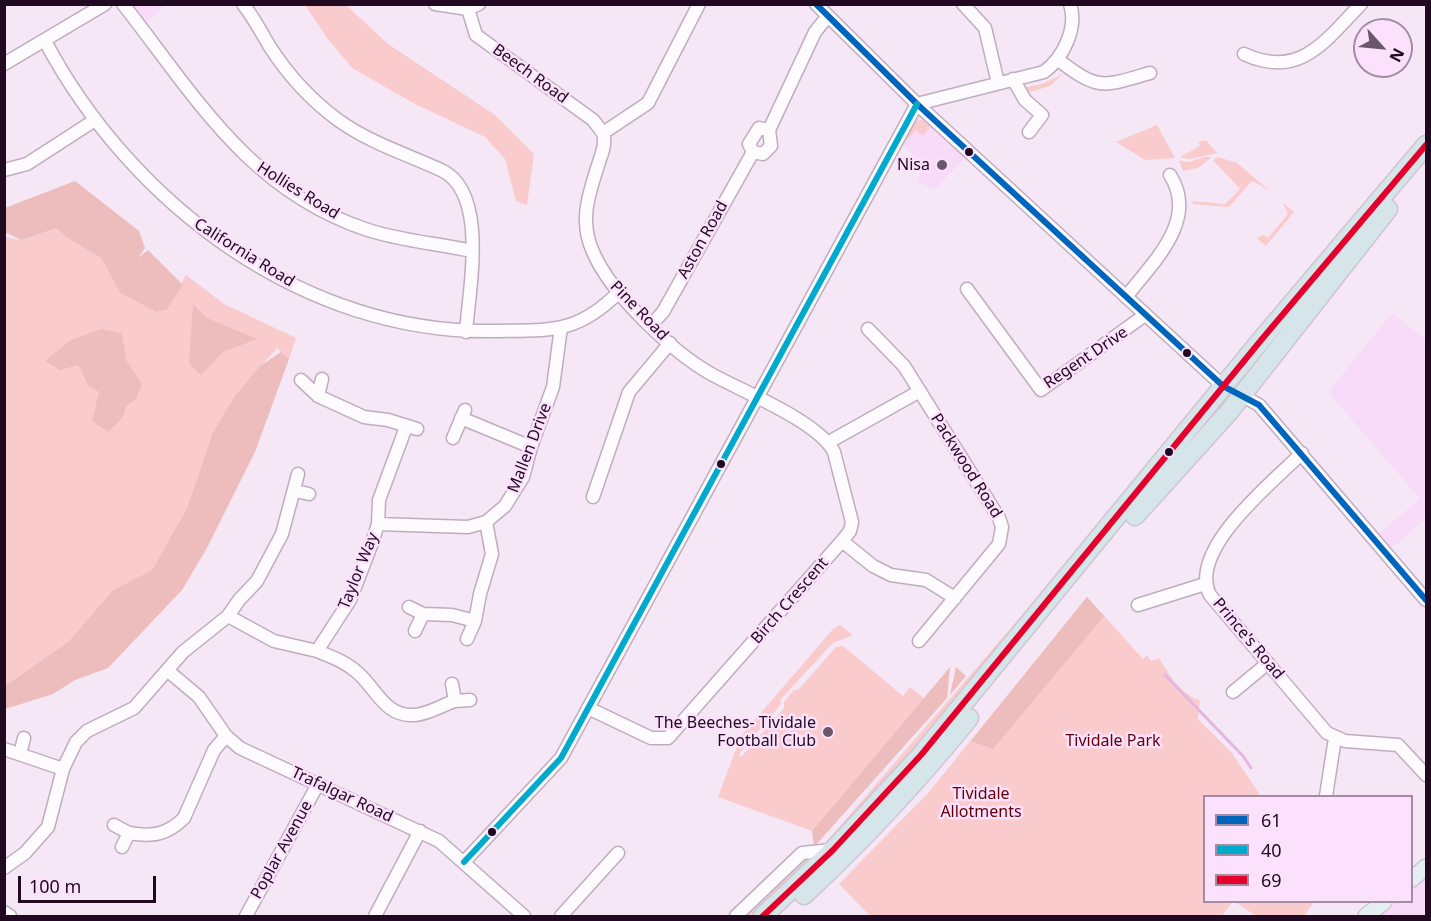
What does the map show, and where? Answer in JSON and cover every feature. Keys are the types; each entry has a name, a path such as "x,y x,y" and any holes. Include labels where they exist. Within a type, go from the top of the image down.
{"highway":[{"path":"763,916 833,850 921,755 1223,386 1426,145"},
{"path":"780,916 845,858 930,765 1148,500 1241,395 1426,161"},
{"path":"1223,386 1243,380 1333,278"},
{"path":"1223,386 1241,395"}],"main road":[{"path":"1413,878 1426,867"},
{"path":"1366,916 1383,903"}],"street":[{"path":"4,64 105,4"},
{"name":"Hollies Road","path":"123,4 219,131 275,181 314,206 366,229 395,238 472,251"},
{"path":"243,4 295,81 340,121 377,142 454,178 467,198 472,251 466,332"},
{"path":"435,4 473,7"},
{"path":"603,133 648,103 699,4"},
{"path":"816,4 917,104 1223,386"},
{"path":"963,4 985,28 999,83"},
{"path":"464,862 551,771 588,708 917,104 1044,72 1057,59 1071,29 1070,4"},
{"path":"1244,54 1263,62 1302,58 1319,48 1361,4"},
{"name":"Beech Road","path":"473,7 476,35 593,120 603,133"},
{"name":"Aston Road","path":"650,326 663,312 753,152 763,154 771,146 769,130 814,32 828,17"},
{"name":"California Road","path":"45,41 95,120 150,183 177,209 261,267 305,290 356,310 401,322 466,332 537,331 561,327 586,320 619,292"},
{"path":"1057,59 1090,81 1108,85 1150,73"},
{"path":"1013,79 1025,100 1042,115 1029,132"},
{"path":"4,170 27,164 95,120"},
{"name":"Pine Road","path":"603,133 604,146 584,219 592,251 608,280 650,326 670,343 709,373 756,398"},
{"path":"1126,297 1173,234 1178,222 1180,207 1178,188 1170,175"},
{"name":"Regent Drive","path":"967,289 1041,390 1145,315"},
{"name":"Mallen Drive","path":"486,522 512,497 523,477 531,447 556,378 561,327"},
{"name":"Packwood Road","path":"868,328 904,366 999,518 1002,527 999,544 919,641"},
{"path":"593,497 629,392 670,343"},
{"path":"318,396 322,379"},
{"name":"Taylor Way","path":"301,381 318,396 364,417 388,420 411,428 379,500 378,524 350,600 317,651"},
{"path":"756,398 800,421 829,442 920,392"},
{"path":"1241,395 1259,405 1426,600"},
{"path":"453,438 463,414 531,447"},
{"name":"Birch Crescent","path":"588,708 651,738 668,738 850,531 852,522 834,452 829,442"},
{"name":"Prince's Road","path":"1302,453 1222,534 1206,572 1205,585 1210,595 1327,733 1335,738"},
{"path":"4,868 25,853 48,827 54,812 63,769 76,742 87,731 134,708 196,639 228,615 263,573 282,534 298,474"},
{"path":"295,490 309,494"},
{"path":"378,524 459,527 486,522 492,554 475,621 467,639"},
{"path":"842,541 873,566 891,575 926,580 955,598"},
{"path":"1138,605 1205,585"},
{"path":"409,607 423,614 452,615 475,621"},
{"path":"415,631 423,614"},
{"path":"228,615 274,641 317,651 357,672 382,703 399,713 417,715 455,701 470,700"},
{"path":"1233,692 1268,663"},
{"name":"Trafalgar Road","path":"167,670 199,697 226,736 240,748 420,831 450,849 524,916"},
{"path":"452,684 455,701"},
{"path":"114,825 129,833 157,835 177,825 184,818 214,750 226,736"},
{"path":"20,754 24,738"},
{"path":"1326,795 1335,738 1398,746 1426,775"},
{"path":"4,749 63,769"},
{"name":"Poplar Avenue","path":"246,916 318,784"},
{"path":"375,916 420,831"},
{"path":"122,848 129,833"},
{"path":"736,916 802,853 833,850"},
{"path":"561,916 618,853"},
{"path":"4,912 10,916"}],"shaded area":[{"path":"128,5 166,5 144,24"},
{"path":"917,104 970,153 934,190 917,181 923,164 901,144"},
{"path":"75,181 139,231 145,248 138,258 148,250 183,285 166,310 156,312 120,293 101,258 69,239 56,228 21,240 5,232 5,208"},
{"path":"193,304 207,318 257,339 223,352 201,375 189,363"},
{"path":"1392,313 1426,340 1426,518 1391,549 1378,534 1420,499 1328,392"},
{"path":"101,329 122,333 126,360 142,384 136,399 126,406 123,417 108,432 92,421 99,392 89,386 78,365 60,370 45,361 71,340"},
{"path":"281,352 289,359 255,452 207,548 182,590 108,668 75,680 53,694 5,709 5,686 69,641 113,590 152,570 187,508 212,434 234,397 260,366"},
{"path":"1087,597 1104,616 993,749 971,741"},
{"path":"950,667 947,698 814,847 812,831"},
{"path":"956,667 966,676 950,695"},
{"path":"1426,867 1426,916 1366,916 1383,903 1413,903 1413,878"}],"green space":[{"path":"305,5 346,5 388,44 495,115 534,154 527,205 516,201 505,159 485,137 415,104 352,68 327,38"},
{"path":"1063,74 1050,86 1027,93 1050,114 1042,110 1021,88 1042,84"},
{"path":"926,119 932,125 923,136 916,130 906,141 903,140 912,122"},
{"path":"1157,125 1175,158 1145,160 1116,142"},
{"path":"1206,140 1217,153 1190,159 1180,157 1200,146 1198,142"},
{"path":"1212,157 1198,168 1183,171 1179,161 1189,162"},
{"path":"1218,157 1237,163 1269,190 1252,181 1229,207 1193,204 1192,201 1225,204 1240,189 1213,160"},
{"path":"1283,203 1294,212 1266,246 1257,238 1263,235 1268,238 1288,214"},
{"path":"56,227 69,239 101,258 120,293 156,312 166,310 186,275 224,304 296,338 289,359 277,348 234,397 212,434 187,508 152,570 113,590 69,641 5,686 5,237 21,240"},
{"path":"1091,535 946,714 827,846 822,847"},
{"name":"Tividale Park","path":"1087,597 1143,659 1147,655 1151,661 1159,658 1181,689 1200,700 1198,719 1231,752 1260,795 1203,795 1203,903 1231,903 1222,916 870,916 839,884 928,793"},
{"path":"840,625 853,635 833,643 780,700 781,704 739,754 741,757 784,708 784,702 794,690 799,689 836,647 843,646 903,696 910,687 924,698 812,831 718,797 741,736 833,629"},
{"path":"808,858 816,860 758,916 747,916"},
{"path":"1236,903 1313,903 1304,916 1256,916"}],"waterway":[{"path":"1165,675 1243,756 1251,768"}],"transit line":[{"name":"61","path":"816,4 917,104 1223,386 1259,405 1426,600"},
{"name":"40","path":"464,862 561,758 917,104"},
{"name":"69","path":"763,916 833,850 921,755 1262,339 1426,145"}],"place":[{"name":"Nisa","path":"942,165"},
{"name":"The Beeches- Tividale Football Club","path":"828,732"}],"park label":[{"name":"Tividale Allotments","path":"981,803"}]}
